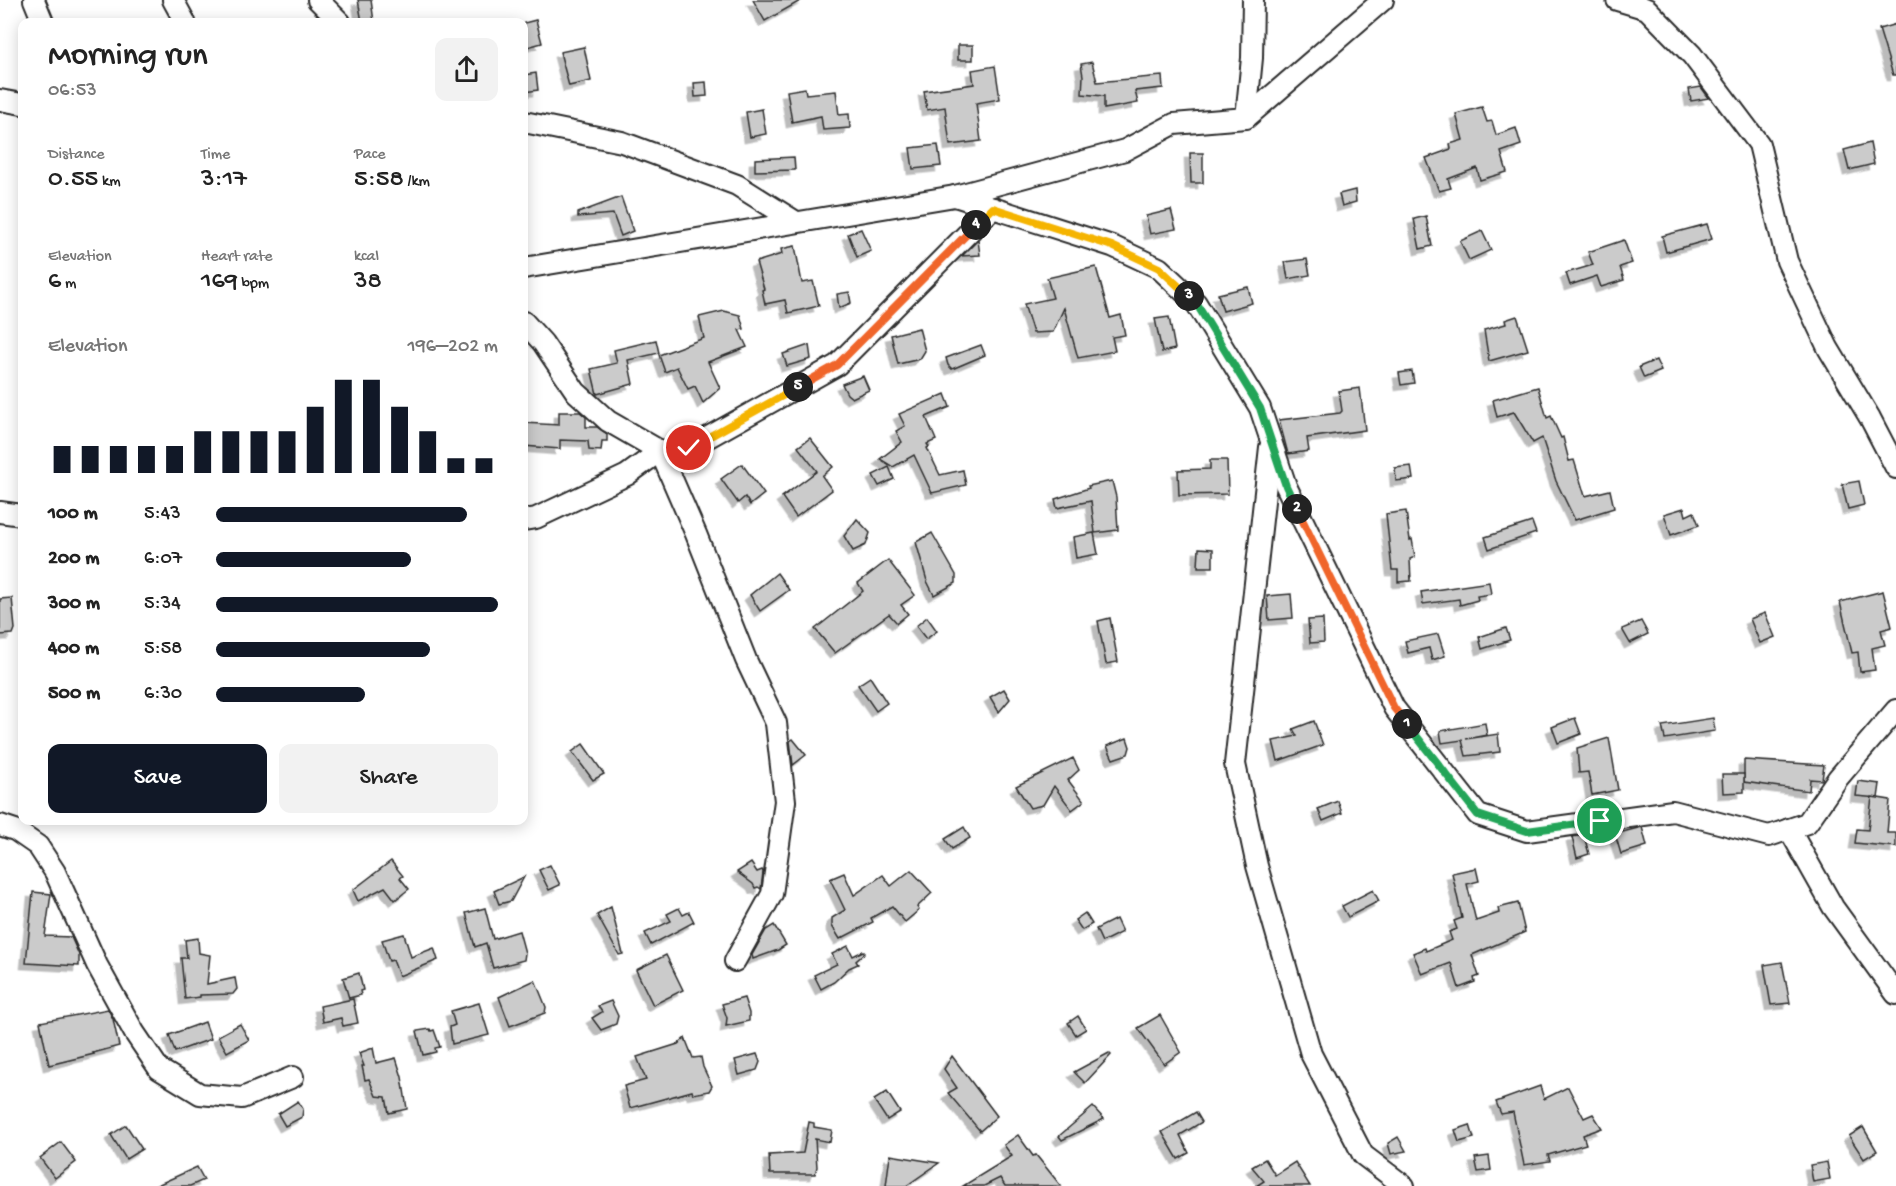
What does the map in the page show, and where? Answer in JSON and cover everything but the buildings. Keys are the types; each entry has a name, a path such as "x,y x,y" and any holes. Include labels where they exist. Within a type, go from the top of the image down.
{"street":[{"path":"34,0 41,18"},
{"path":"173,0 183,18"},
{"path":"318,0 336,18"},
{"path":"1246,117 1252,58 1253,0"},
{"path":"528,267 955,196 1125,150 1174,124 1246,117 1383,0"},
{"path":"1617,0 1647,9 1692,56 1759,144 1787,261 1828,348 1896,468"},
{"path":"0,100 18,103"},
{"path":"528,123 622,142 737,185 796,222"},
{"path":"955,196 1112,246 1159,268 1196,303 1260,408 1286,486 1394,708 1478,815 1527,831 1673,811 1769,836 1807,823 1838,778 1896,710"},
{"path":"528,519 536,518 627,475 660,451 689,448 837,365 993,208"},
{"path":"528,326 543,343 576,392 608,421 660,451 746,660 776,723 784,801 772,894 735,961"},
{"path":"1271,441 1235,764 1257,866 1311,1054 1363,1155 1404,1186"},
{"path":"0,512 18,514"},
{"path":"0,825 15,830 38,846 55,872 97,965 134,1032 159,1069 200,1095 242,1098 293,1077"},
{"path":"1789,829 1833,907 1896,994"}],"route":[{"path":"689,448 837,365 993,208 1112,246 1159,268 1196,303 1260,408 1286,486 1394,708 1478,815 1527,831 1600,821"}]}
